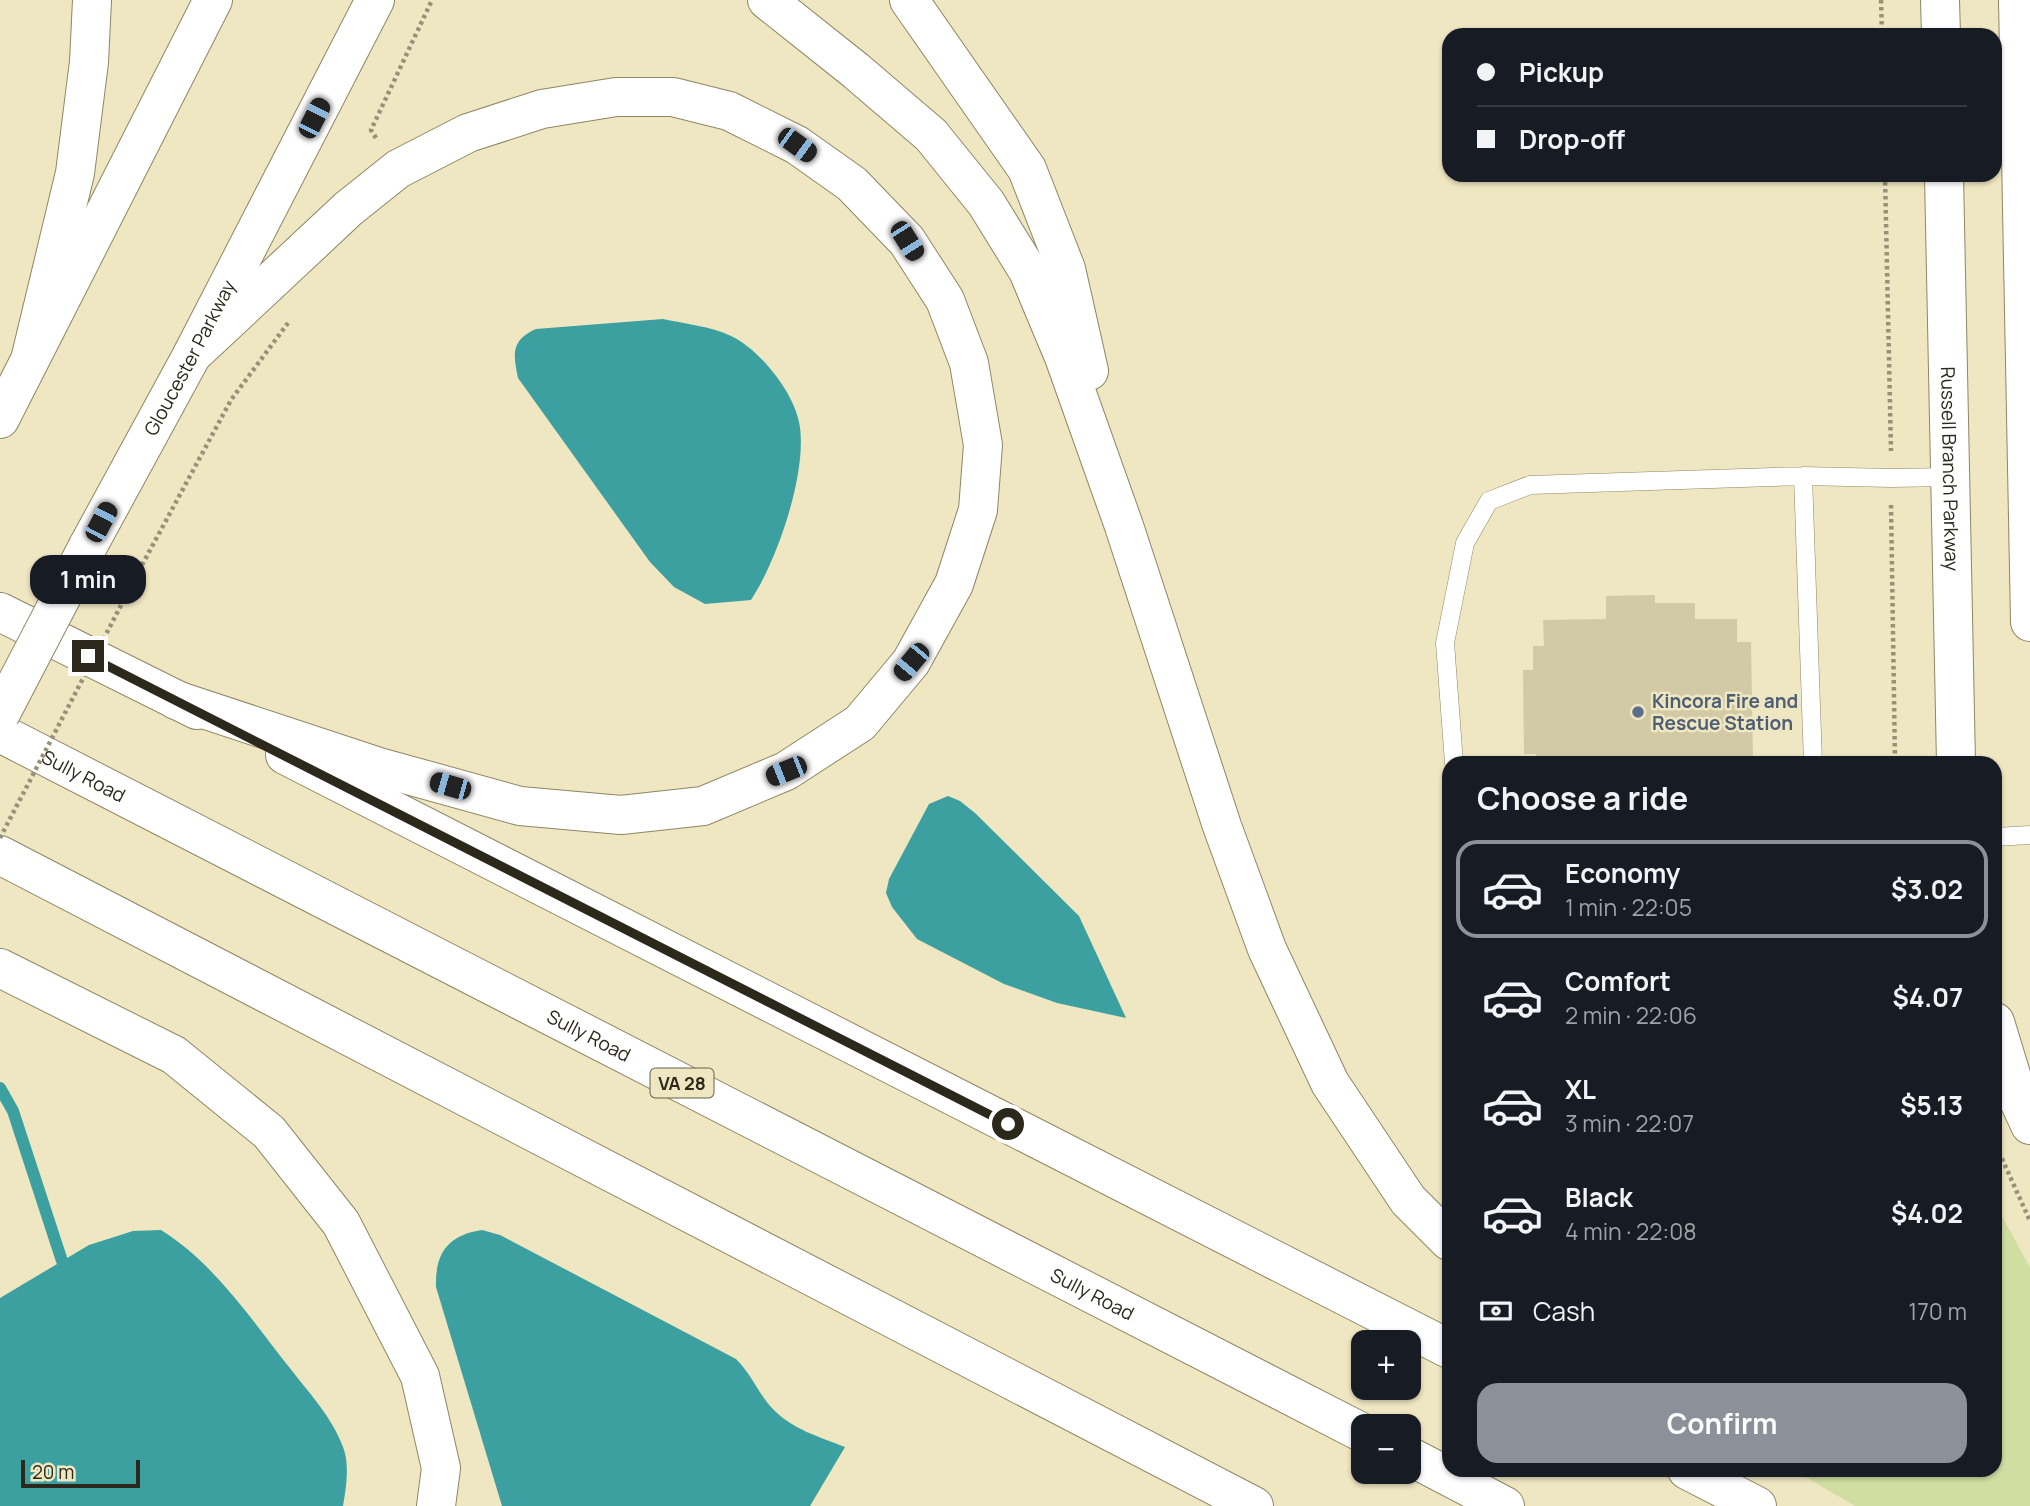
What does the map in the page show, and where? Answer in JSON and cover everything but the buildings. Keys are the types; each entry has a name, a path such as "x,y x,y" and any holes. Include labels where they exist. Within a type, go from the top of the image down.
{"main road":[{"path":"31,356 75,173 89,62 92,0"},
{"path":"0,419 213,0"},
{"name":"Gloucester Parkway","path":"0,715 192,355 375,0"},
{"path":"767,0 931,135 986,203 1033,283 1064,357 1124,527 1222,826 1267,949 1330,1083 1408,1200 1442,1234"},
{"path":"909,0 1027,169 1066,269 1124,527"},
{"path":"1940,0 1941,28"},
{"path":"2018,0 2030,622"},
{"path":"176,700 379,766 520,806 621,815 703,806 786,771 860,723 911,662 954,584 978,510 983,445 969,363 945,300 907,241 852,184 797,145 729,111 673,97 616,97 542,109 467,133 398,169 348,209 192,355"},
{"name":"Russell Branch Parkway","path":"1944,182 1956,756"},
{"path":"0,612 1442,1345"},
{"name":"Sully Road","path":"0,733 1351,1427"},
{"path":"0,855 1254,1506"},
{"path":"0,968 174,1055 269,1132 341,1223 420,1376 441,1468 436,1506"},
{"path":"2002,1045 2019,1101 2030,1125"},
{"path":"1421,1462 1442,1473"},
{"path":"1449,1477 1505,1506"},
{"path":"1700,1477 1757,1506"},
{"path":"1735,1477 1780,1506"}],"lane":[{"path":"1453,756 1445,643 1465,543 1489,501 1530,485 1803,476 1950,477"},
{"path":"1803,476 1813,756"},
{"path":"2002,837 2030,835"}],"path":[{"path":"371,130 432,0"},
{"path":"1881,0 1882,28"},
{"path":"0,838 231,400 266,350 296,314"},
{"path":"2002,1157 2030,1221"}],"green space":[{"path":"2002,1216 2030,1268 2030,1506 1855,1506 1806,1477 2002,1477"}],"water":[{"path":"663,319 715,330 742,342 773,372 796,410 801,442 795,489 789,514 771,562 751,600 705,604 674,587 650,562 518,378 515,355 518,343 536,329"},
{"path":"948,796 960,801 975,813 1079,916 1126,1018 1057,1003 1004,984 917,939 892,907 886,893 889,879 929,804"},
{"path":"161,1230 180,1243 215,1275 326,1415 345,1454 347,1476 343,1506 0,1506 0,1298 89,1245 133,1231"},
{"path":"482,1230 500,1235 736,1359 767,1402 788,1422 845,1447 810,1506 502,1506 436,1287 438,1264 446,1248 460,1236"}],"waterway":[{"path":"0,1088 13,1111 62,1261"}],"place":[{"name":"Kincora Fire and Rescue Station","path":"1638,712"}],"route":[{"path":"88,656 1008,1124"}]}
